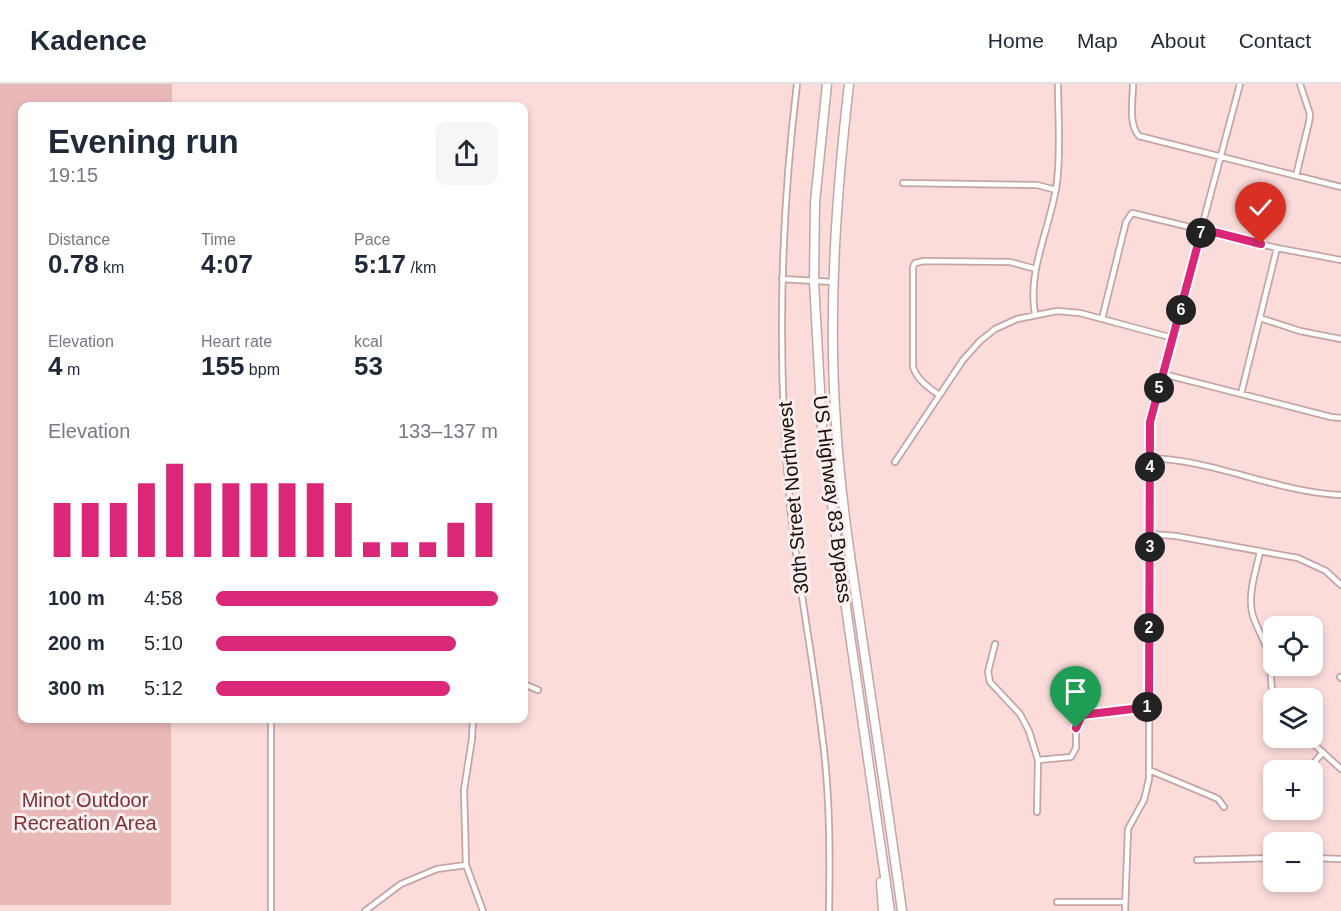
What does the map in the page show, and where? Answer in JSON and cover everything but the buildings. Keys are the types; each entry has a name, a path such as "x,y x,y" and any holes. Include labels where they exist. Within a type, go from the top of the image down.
{"highway":[{"name":"US Highway 83 Bypass","path":"827,84 815,202 814,282 818,374 825,456 890,911"},
{"name":"US Highway 83 Bypass","path":"849,84 839,178 834,282 835,422 840,476 904,911"},
{"path":"881,851 880,873 884,911"}],"street":[{"name":"30th Street Northwest","path":"797,84 788,170 782,279 784,405 790,506 825,763 830,839 829,911"},
{"path":"1035,314 1032,291 1056,190 1058,84"},
{"path":"1133,84 1132,123 1139,136 1341,187"},
{"path":"1125,911 1128,829 1148,790 1149,771 1150,422 1239,84"},
{"path":"1296,176 1310,114 1300,84"},
{"path":"903,183 1037,185 1056,190"},
{"path":"1102,319 1126,222 1132,213 1277,248 1341,260"},
{"path":"1241,394 1277,248"},
{"path":"939,395 916,377 913,367 913,267 915,263 924,261 1010,262 1036,269"},
{"path":"782,279 834,282"},
{"path":"895,462 963,360 980,341 995,329 1017,319 1057,311 1080,313 1173,338"},
{"path":"1260,318 1300,331 1341,339"},
{"path":"1163,374 1341,418"},
{"path":"1150,458 1174,459 1310,492 1341,495"},
{"path":"1150,534 1176,536 1298,558 1326,571 1341,585"},
{"path":"1260,552 1251,595 1252,613 1263,640"},
{"path":"1335,579 1341,573"},
{"path":"995,644 988,672 990,682 1020,714 1029,730 1038,760 1037,812"},
{"path":"528,686 538,690"},
{"path":"1038,760 1071,757 1076,748 1076,728 1082,715 1149,707"},
{"path":"271,723 271,911"},
{"path":"473,723 464,790 466,865 483,911"},
{"path":"1318,748 1341,769"},
{"path":"1316,760 1323,752"},
{"path":"1149,771 1218,799 1224,807"},
{"path":"1197,860 1263,858"},
{"path":"1323,858 1341,859"},
{"path":"365,911 401,884 437,869 466,865"},
{"path":"1057,902 1125,902"}],"green space":[{"name":"Minot Outdoor Recreation Area","path":"0,84 172,84 172,102 18,102 18,723 171,723 171,905 0,905"}],"route":[{"path":"1076,728 1082,715 1098,715 1125,708 1149,707 1150,422 1202,229 1261,244"}]}
